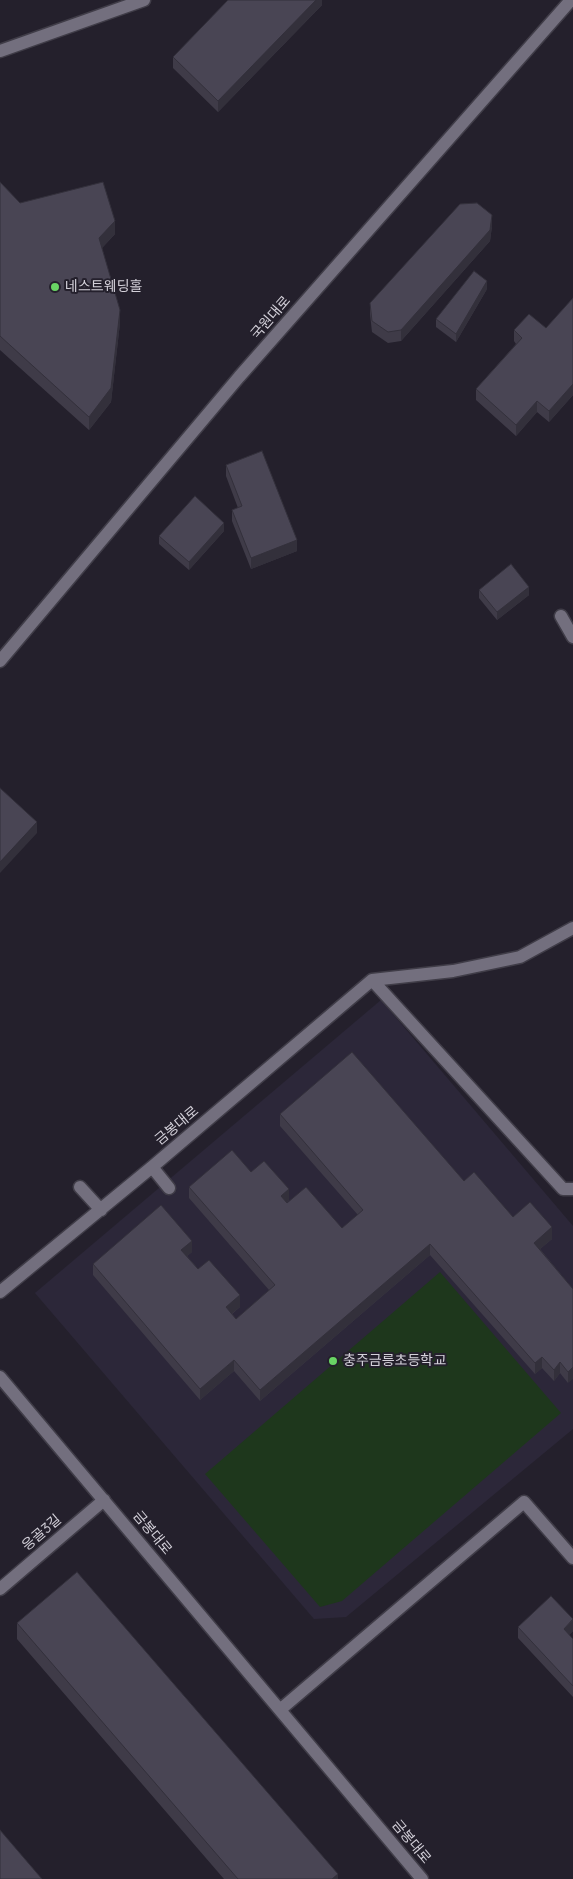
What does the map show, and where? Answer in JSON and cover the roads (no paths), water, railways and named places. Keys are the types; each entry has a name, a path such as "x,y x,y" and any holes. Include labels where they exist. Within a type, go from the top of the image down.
{"street":[{"path":"1,48 144,0"},
{"name":"국원대로","path":"0,661 239,378 570,0"},
{"path":"562,616 573,637"},
{"path":"372,980 453,971 520,957 573,928"},
{"path":"372,980 562,1189 573,1190"},
{"name":"금봉대로","path":"0,1292 101,1210 372,980"},
{"path":"152,1167 169,1188"},
{"path":"80,1187 101,1210"},
{"name":"금봉대로","path":"0,1377 422,1879"},
{"name":"응골3길","path":"0,1589 104,1500"},
{"path":"280,1708 524,1502 573,1558"}],"place":[{"name":"네스트웨딩홀","path":"55,287"},
{"name":"충주금릉초등학교","path":"333,1361"}]}
